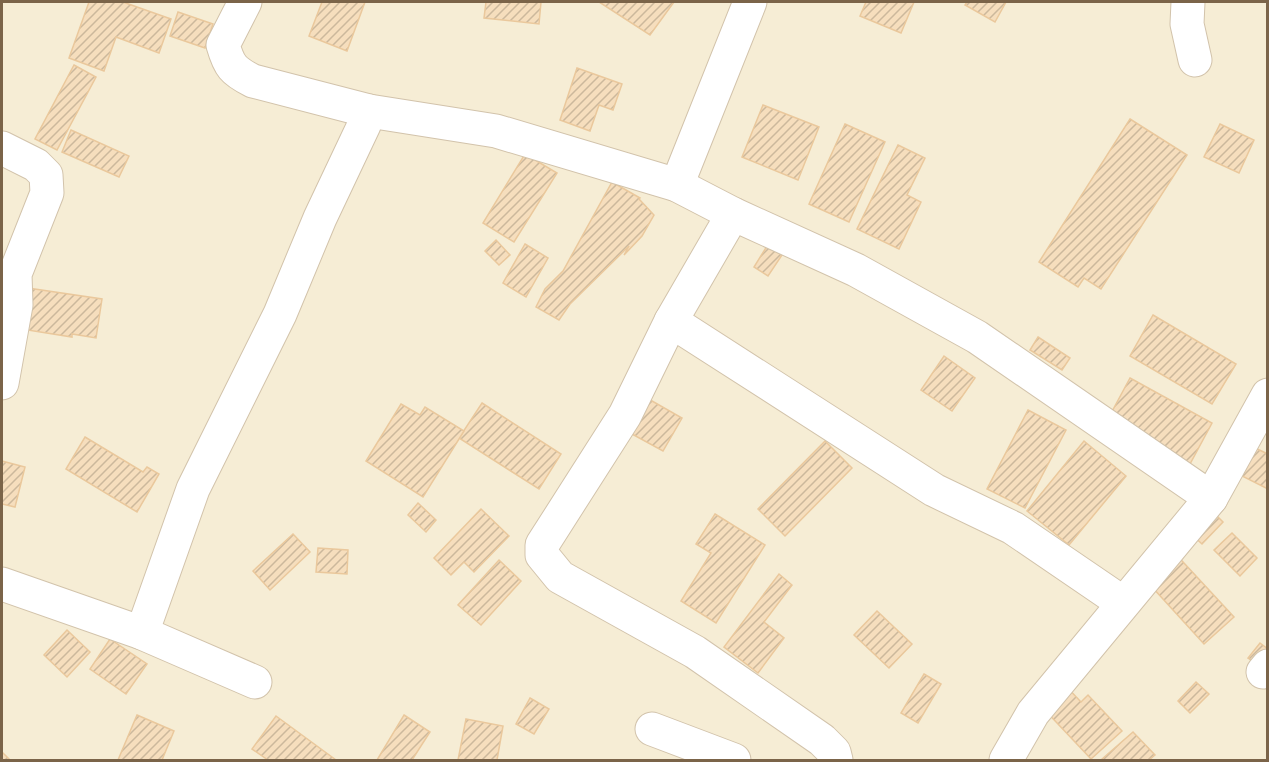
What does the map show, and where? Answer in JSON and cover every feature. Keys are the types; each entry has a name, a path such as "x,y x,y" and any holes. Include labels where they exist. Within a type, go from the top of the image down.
{"street":[{"path":"245,2 223,45 228,61 236,72 253,81 369,111 496,131 677,185 733,214 856,270 977,337 1211,498"},
{"path":"677,185 750,2"},
{"path":"1188,2 1186,24 1195,60"},
{"path":"142,633 193,489 280,314 320,218 369,111"},
{"path":"2,148 36,165 46,175 47,194 15,274 16,304 2,383"},
{"path":"733,214 671,321 625,415 542,545 542,555 560,577 695,652 813,733 834,753 836,760"},
{"path":"671,321 934,490 1013,528 1123,603"},
{"path":"1006,760 1033,714 1211,498 1268,396"},
{"path":"2,584 142,633 255,682"},
{"path":"652,729 734,760"}],"shaded area":[{"path":"2,2 1267,2 1267,760 2,760"}],"building":[{"path":"89,2 123,2 171,19 159,53 116,37 104,71 69,58"},
{"path":"322,2 365,2 347,51 309,36"},
{"path":"486,2 541,2 539,24 484,18"},
{"path":"599,2 674,2 650,35"},
{"path":"866,2 914,2 901,33 860,16"},
{"path":"967,2 1006,2 995,22 965,5"},
{"path":"178,12 213,24 205,48 170,36"},
{"path":"74,65 96,77 57,150 35,139"},
{"path":"577,68 622,84 613,110 599,105 590,131 560,120"},
{"path":"763,105 819,127 798,180 742,157"},
{"path":"1130,119 1187,155 1101,289 1084,278 1078,287 1039,262"},
{"path":"845,124 885,142 849,222 809,204"},
{"path":"1220,124 1254,140 1239,173 1204,157"},
{"path":"71,130 129,156 119,177 62,152"},
{"path":"898,145 925,158 907,195 921,202 899,249 857,229"},
{"path":"525,154 557,173 514,242 483,223"},
{"path":"612,182 640,198 654,215 642,236 570,304 559,320 536,307 545,289 563,271"},
{"path":"496,240 510,255 499,265 485,251"},
{"path":"525,244 548,258 526,297 503,283"},
{"path":"767,246 782,255 768,276 754,267"},
{"path":"28,288 102,299 96,338 72,334 72,337 21,329"},
{"path":"1153,315 1236,364 1212,404 1130,356"},
{"path":"1038,337 1070,358 1062,370 1030,350"},
{"path":"944,356 975,378 952,411 921,390"},
{"path":"1130,378 1212,423 1190,464 1108,419"},
{"path":"638,393 682,418 663,451 619,427"},
{"path":"482,403 561,454 539,489 459,438"},
{"path":"401,404 420,415 425,407 464,431 423,497 366,461"},
{"path":"1028,410 1066,430 1025,508 987,489"},
{"path":"85,437 143,472 147,467 159,474 137,512 66,469"},
{"path":"825,441 852,468 785,536 758,509"},
{"path":"1084,441 1126,476 1069,545 1027,511"},
{"path":"1255,448 1268,454 1268,489 1242,476"},
{"path":"2,461 25,467 15,507 2,504"},
{"path":"418,503 436,520 426,532 408,515"},
{"path":"481,509 509,536 474,572 464,562 451,575 434,558"},
{"path":"1210,509 1223,522 1202,544 1188,531"},
{"path":"715,514 765,545 716,623 681,601 711,553 696,544"},
{"path":"1232,533 1257,558 1240,576 1214,550"},
{"path":"293,534 310,552 270,590 253,571"},
{"path":"318,548 348,550 347,574 316,572"},
{"path":"1171,549 1234,617 1204,644 1142,576"},
{"path":"499,560 521,581 481,625 458,605"},
{"path":"779,574 792,585 764,622 784,638 758,673 724,647"},
{"path":"877,611 912,644 889,668 854,635"},
{"path":"67,630 90,652 67,677 44,655"},
{"path":"110,639 147,664 126,694 90,669"},
{"path":"1260,643 1268,649 1268,657 1260,666 1248,658"},
{"path":"924,674 941,684 918,723 901,713"},
{"path":"1196,682 1209,694 1190,713 1178,701"},
{"path":"1064,684 1081,702 1088,695 1122,731 1091,759 1041,706"},
{"path":"530,698 549,709 534,734 516,724"},
{"path":"137,715 174,731 162,760 118,760"},
{"path":"404,715 430,732 412,760 377,760"},
{"path":"276,716 336,760 268,760 252,749"},
{"path":"466,719 503,726 497,760 458,760"},
{"path":"1133,732 1155,755 1149,760 1101,760"},
{"path":"2,752 10,760 2,760"}]}
